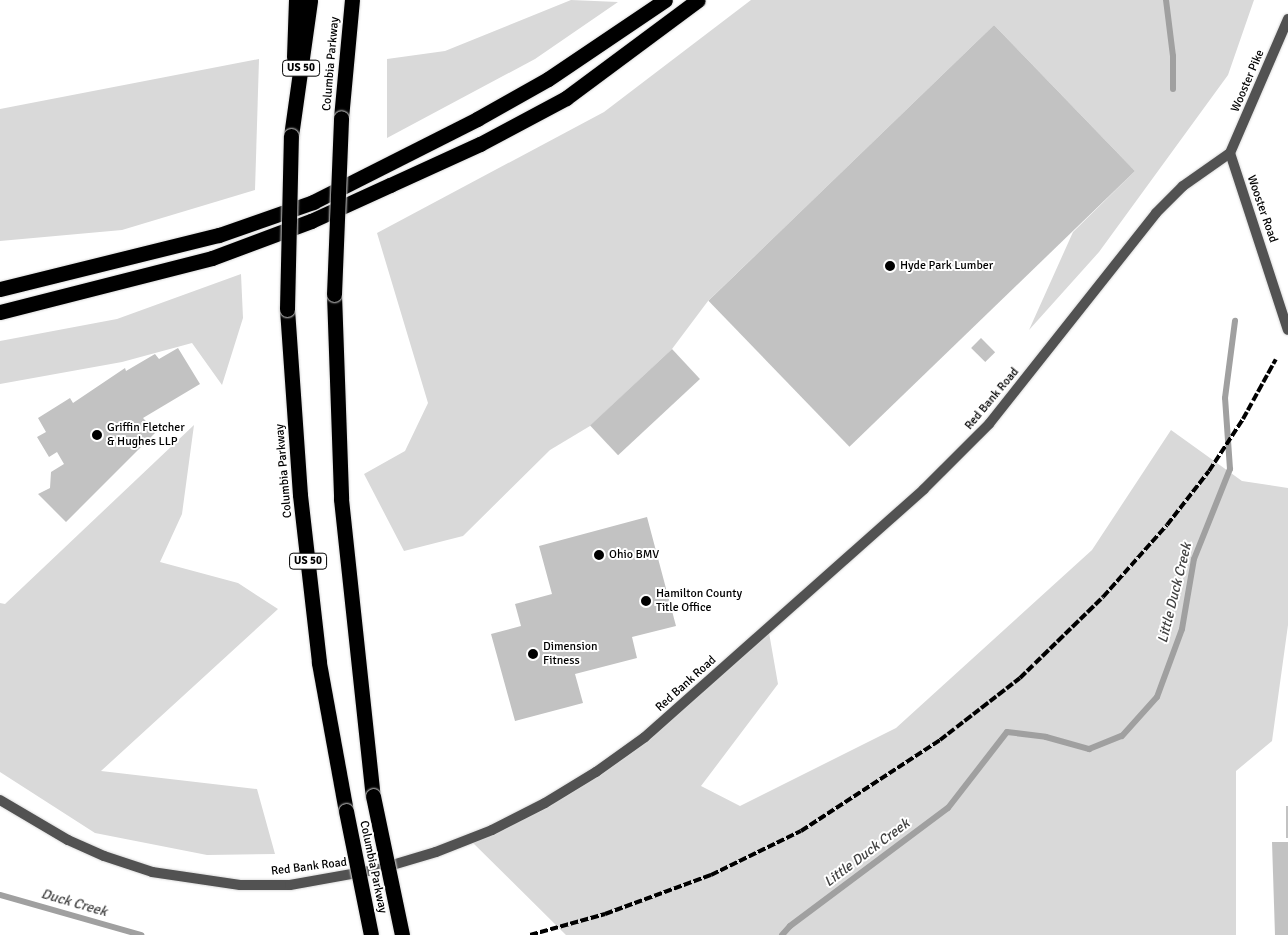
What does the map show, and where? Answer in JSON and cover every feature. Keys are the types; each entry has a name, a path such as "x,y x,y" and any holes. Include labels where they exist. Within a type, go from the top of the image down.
{"highway":[{"path":"292,136 296,0"},
{"name":"Columbia Parkway","path":"310,0 292,136 287,309 300,496 319,663 371,935"},
{"name":"Columbia Parkway","path":"352,0 341,118 334,294 341,498 374,796 402,935"},
{"path":"0,290 219,235 313,202 478,119 548,79 665,0"},
{"path":"0,312 212,258 310,221 390,186 480,144 566,98 698,0"}],"street":[{"name":"Wooster Pike","path":"1230,153 1288,19"},
{"name":"Wooster Road","path":"1230,153 1288,330"},
{"name":"Red Bank Road","path":"0,800 68,840 104,856 152,872 240,885 290,885 379,869 436,852 492,830 545,803 596,772 645,737 924,489 990,424 1156,212 1183,186 1230,153"}],"shaded area":[{"path":"571,0 618,2 535,59 387,138 387,59 445,51"},
{"path":"751,0 1254,0 1228,75 1099,252 1029,330 1073,232 1135,171 994,25 708,301 672,349 590,426 550,450 463,536 404,551 364,474 405,451 428,403 377,233 604,112"},
{"path":"259,59 255,190 122,230 0,241 0,109"},
{"path":"241,274 243,318 222,385 192,343 122,362 0,384 0,341 117,319"},
{"path":"194,425 182,514 160,562 238,583 278,609 101,771 257,789 275,854 207,855 95,833 0,772 0,603 5,604"},
{"path":"1171,430 1242,481 1288,488 1288,625 1272,741 1236,771 1236,935 566,935 469,839 596,772 768,627 778,684 701,786 740,806 896,728 1092,550"}],"building":[{"name":"Hyde Park Lumber","path":"994,25 1135,171 849,447 708,301"},
{"path":"981,338 995,352 985,362 971,348"},
{"name":"Griffin Fletcher & Hughes LLP","path":"178,348 200,384 143,418 156,432 66,522 38,494 50,488 51,472 64,464 57,452 49,457 37,437 46,432 38,418 70,398 73,403 125,368 126,371 155,354 159,359"},
{"path":"672,349 700,379 618,455 590,425"},
{"path":"647,517 676,626 632,637 637,658 575,674 583,703 515,721 491,634 521,626 515,604 552,594 539,546"},
{"path":"1286,806 1288,806 1288,838 1286,838"},
{"path":"1272,842 1288,842 1288,935 1275,935"}],"waterway":[{"name":"Little Duck Creek","path":"1166,0 1173,56 1173,89"},
{"name":"Little Duck Creek","path":"782,935 790,926 948,808 1007,732 1046,737 1089,749 1122,736 1157,697 1182,629 1194,559 1230,469 1225,398 1235,321"},
{"name":"Duck Creek","path":"0,895 141,935"}],"railway":[{"path":"530,935 605,914 711,875 801,831 940,740 1020,678 1103,597 1167,525 1209,471 1243,419 1276,359"}],"place":[{"name":"Hyde Park Lumber","path":"890,266"},
{"name":"Griffin Fletcher & Hughes LLP","path":"97,435"},
{"name":"Ohio BMV","path":"599,555"},
{"name":"Hamilton County Title Office","path":"646,601"},
{"name":"Dimension Fitness","path":"533,654"}]}
